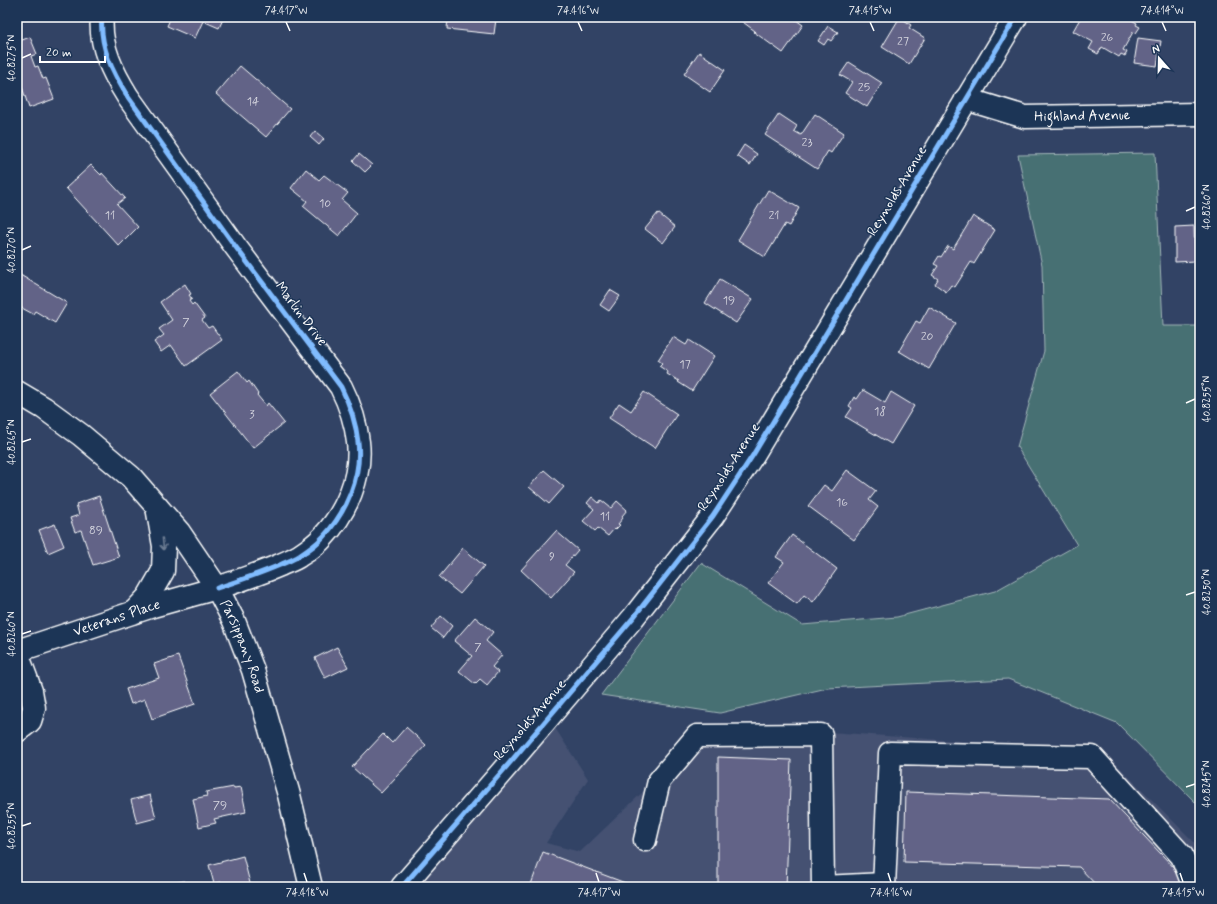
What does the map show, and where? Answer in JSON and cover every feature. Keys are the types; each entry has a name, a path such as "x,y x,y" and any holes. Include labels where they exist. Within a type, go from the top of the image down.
{"street":[{"name":"Marlin Drive","path":"102,17 106,54 118,81 236,246 341,388 348,401 355,424 358,444 356,473 352,488 343,509 332,527 322,538 298,556 258,575 217,588"},
{"name":"Reynolds Avenue","path":"402,887 633,618 713,516 753,455 1016,17"},
{"name":"Highland Avenue","path":"966,99 1025,117 1200,114"},
{"name":"Parsippany Road","path":"17,392 44,408 81,435 131,477 179,532 217,588 234,621 253,670 289,795 311,887"},
{"path":"133,613 148,597 163,571 164,546 156,505"},
{"name":"Veterans Place","path":"17,652 133,613 217,588"},
{"path":"17,652 31,691 34,708 30,721 17,731"},
{"path":"645,840 659,781 697,736 820,735 823,887 884,886 890,753 1092,757 1182,856 1194,887"}],"shaded area":[{"path":"546,714 588,779 546,843 580,852 714,724 1103,751 1200,848 1200,887 394,887"}],"green space":[{"path":"1155,153 1163,326 1200,326 1200,807 1117,723 1008,679 827,688 720,713 601,695 701,563 802,625 897,617 995,591 1077,545 1017,447 1044,351 1042,265 1018,155"}],"building":[{"path":"171,17 224,17 219,28 203,21 195,38 167,26"},
{"path":"448,17 518,17 517,22 496,19 494,34 447,29"},
{"path":"736,17 792,17 803,25 783,53"},
{"path":"900,17 911,25 909,28 925,38 909,64 882,47"},
{"path":"1081,17 1126,17 1137,23 1136,25 1140,27 1136,33 1133,32 1123,50 1127,52 1125,56 1121,54 1119,57 1102,47 1098,54 1089,49 1093,42 1073,31"},
{"path":"828,26 838,32 831,41 828,39 824,45 818,41"},
{"path":"30,37 37,54 31,56 35,67 38,66 43,79 46,78 54,99 29,108 22,87 17,89 17,42"},
{"path":"1138,38 1161,41 1157,66 1134,63"},
{"path":"699,52 725,70 710,92 684,74"},
{"path":"849,62 882,83 867,107 845,93 852,82 840,75"},
{"path":"240,66 290,109 266,137 216,94"},
{"path":"779,114 797,126 794,131 801,135 815,114 844,133 831,153 828,151 817,169 765,135"},
{"path":"315,131 324,139 319,145 310,137"},
{"path":"744,145 757,154 750,165 737,156"},
{"path":"359,154 372,165 365,172 353,161"},
{"path":"91,165 101,175 102,173 125,198 117,204 138,227 119,246 66,188"},
{"path":"306,169 319,180 324,175 348,193 342,200 357,213 339,236 303,206 307,201 291,188"},
{"path":"1198,180 1200,180 1200,211"},
{"path":"768,190 799,208 789,226 785,224 765,257 738,240"},
{"path":"658,213 675,227 663,243 645,229"},
{"path":"973,216 995,230 974,264 971,262 955,287 951,285 946,292 935,284 938,279 932,275 938,266 934,264 939,256 941,257 948,246 953,249"},
{"path":"1194,226 1195,261 1175,262 1175,227"},
{"path":"17,273 67,303 55,323 35,311 33,314 20,307 17,309"},
{"path":"720,279 753,299 736,323 705,303"},
{"path":"185,284 191,294 189,295 192,299 189,301 192,305 194,303 205,318 202,320 208,328 212,326 222,340 186,366 171,345 161,352 154,342 164,335 159,329 172,320 160,302"},
{"path":"610,290 620,296 609,311 600,305"},
{"path":"929,307 956,323 929,369 899,351 916,321 920,323"},
{"path":"673,337 686,345 689,340 714,356 692,391 667,374 668,372 659,366 662,363 658,360"},
{"path":"238,371 247,383 249,381 258,394 257,395 266,406 268,403 284,423 253,448 210,393"},
{"path":"863,390 885,403 891,392 914,406 891,444 846,417 852,408 849,406 854,397 857,399"},
{"path":"644,392 677,414 655,448 609,418 619,403 631,411"},
{"path":"544,470 564,487 549,504 529,487"},
{"path":"847,470 876,491 869,500 878,507 854,540 808,506 824,485 832,491"},
{"path":"99,496 119,557 93,565 81,530 75,532 70,518 79,515 76,504"},
{"path":"592,497 599,503 601,500 611,508 617,501 627,510 618,524 620,525 608,536 598,528 595,531 583,521 594,509 587,503"},
{"path":"55,524 64,546 48,553 39,530"},
{"path":"556,531 578,550 565,565 574,572 551,598 521,570"},
{"path":"792,535 837,569 813,602 804,595 797,604 768,583 784,562 776,557"},
{"path":"463,548 484,566 460,594 439,577"},
{"path":"441,616 452,626 443,638 431,628"},
{"path":"475,617 493,632 486,641 502,655 492,667 498,672 487,685 480,679 475,684 459,671 472,656 454,641"},
{"path":"337,647 348,667 325,678 315,658"},
{"path":"178,656 195,704 152,719 145,699 131,704 126,689 159,678 154,664"},
{"path":"406,727 426,745 381,793 352,767 383,734 392,743"},
{"path":"718,757 791,760 786,887 718,887"},
{"path":"241,787 246,812 214,819 216,823 199,827 193,799 207,796 206,792"},
{"path":"906,792 1109,799 1179,873 1186,887 1098,887 1079,867 904,862"},
{"path":"150,795 156,818 137,823 131,800"},
{"path":"543,852 636,887 530,887"},
{"path":"243,856 251,887 222,887 221,882 214,884 209,865"},
{"path":"184,881 185,887 166,887 165,885"}],"cycle path":[{"path":"102,17 103,38 108,59 128,97 235,246 341,387 350,407 356,428 359,455 355,481 351,493 339,517 323,537 312,547 294,559 217,588"},
{"path":"402,887 633,618 713,516 753,455 1016,17"}]}
